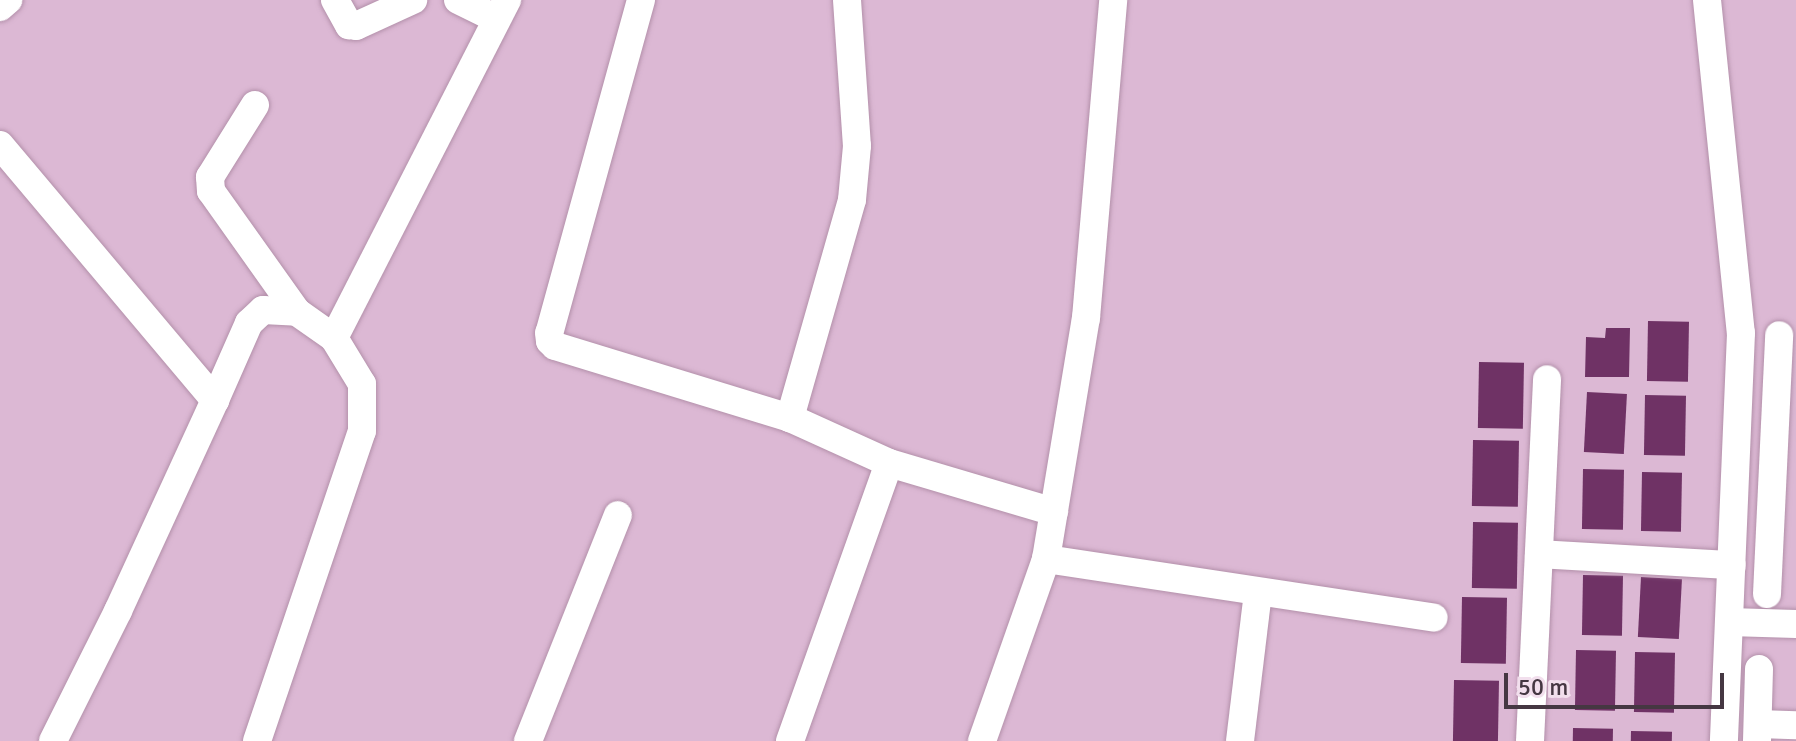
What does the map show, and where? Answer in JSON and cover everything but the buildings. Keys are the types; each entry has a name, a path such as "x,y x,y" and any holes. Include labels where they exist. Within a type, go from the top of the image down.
{"street":[{"path":"0,7 8,0"},
{"path":"335,0 349,25 356,26 413,0"},
{"path":"334,338 502,9 458,0"},
{"path":"641,0 549,333 550,341 555,346 790,418 889,463 1054,512"},
{"path":"790,418 852,200 857,146 847,0"},
{"path":"982,741 1046,559 1086,318 1113,0"},
{"path":"1707,0 1741,333 1724,741"},
{"path":"255,105 210,177 211,191 297,312 334,338 362,384 362,431 257,741"},
{"path":"0,145 215,400"},
{"path":"53,741 118,611 249,323 263,310 297,312"},
{"path":"1767,594 1784,512 1786,414 1779,335"},
{"path":"1530,741 1547,379"},
{"path":"790,741 889,463"},
{"path":"528,741 618,515"},
{"path":"1539,554 1732,565"},
{"path":"1046,559 1434,618"},
{"path":"1240,741 1258,592"},
{"path":"1729,622 1796,624"},
{"path":"1759,669 1758,732 1796,725"}]}
